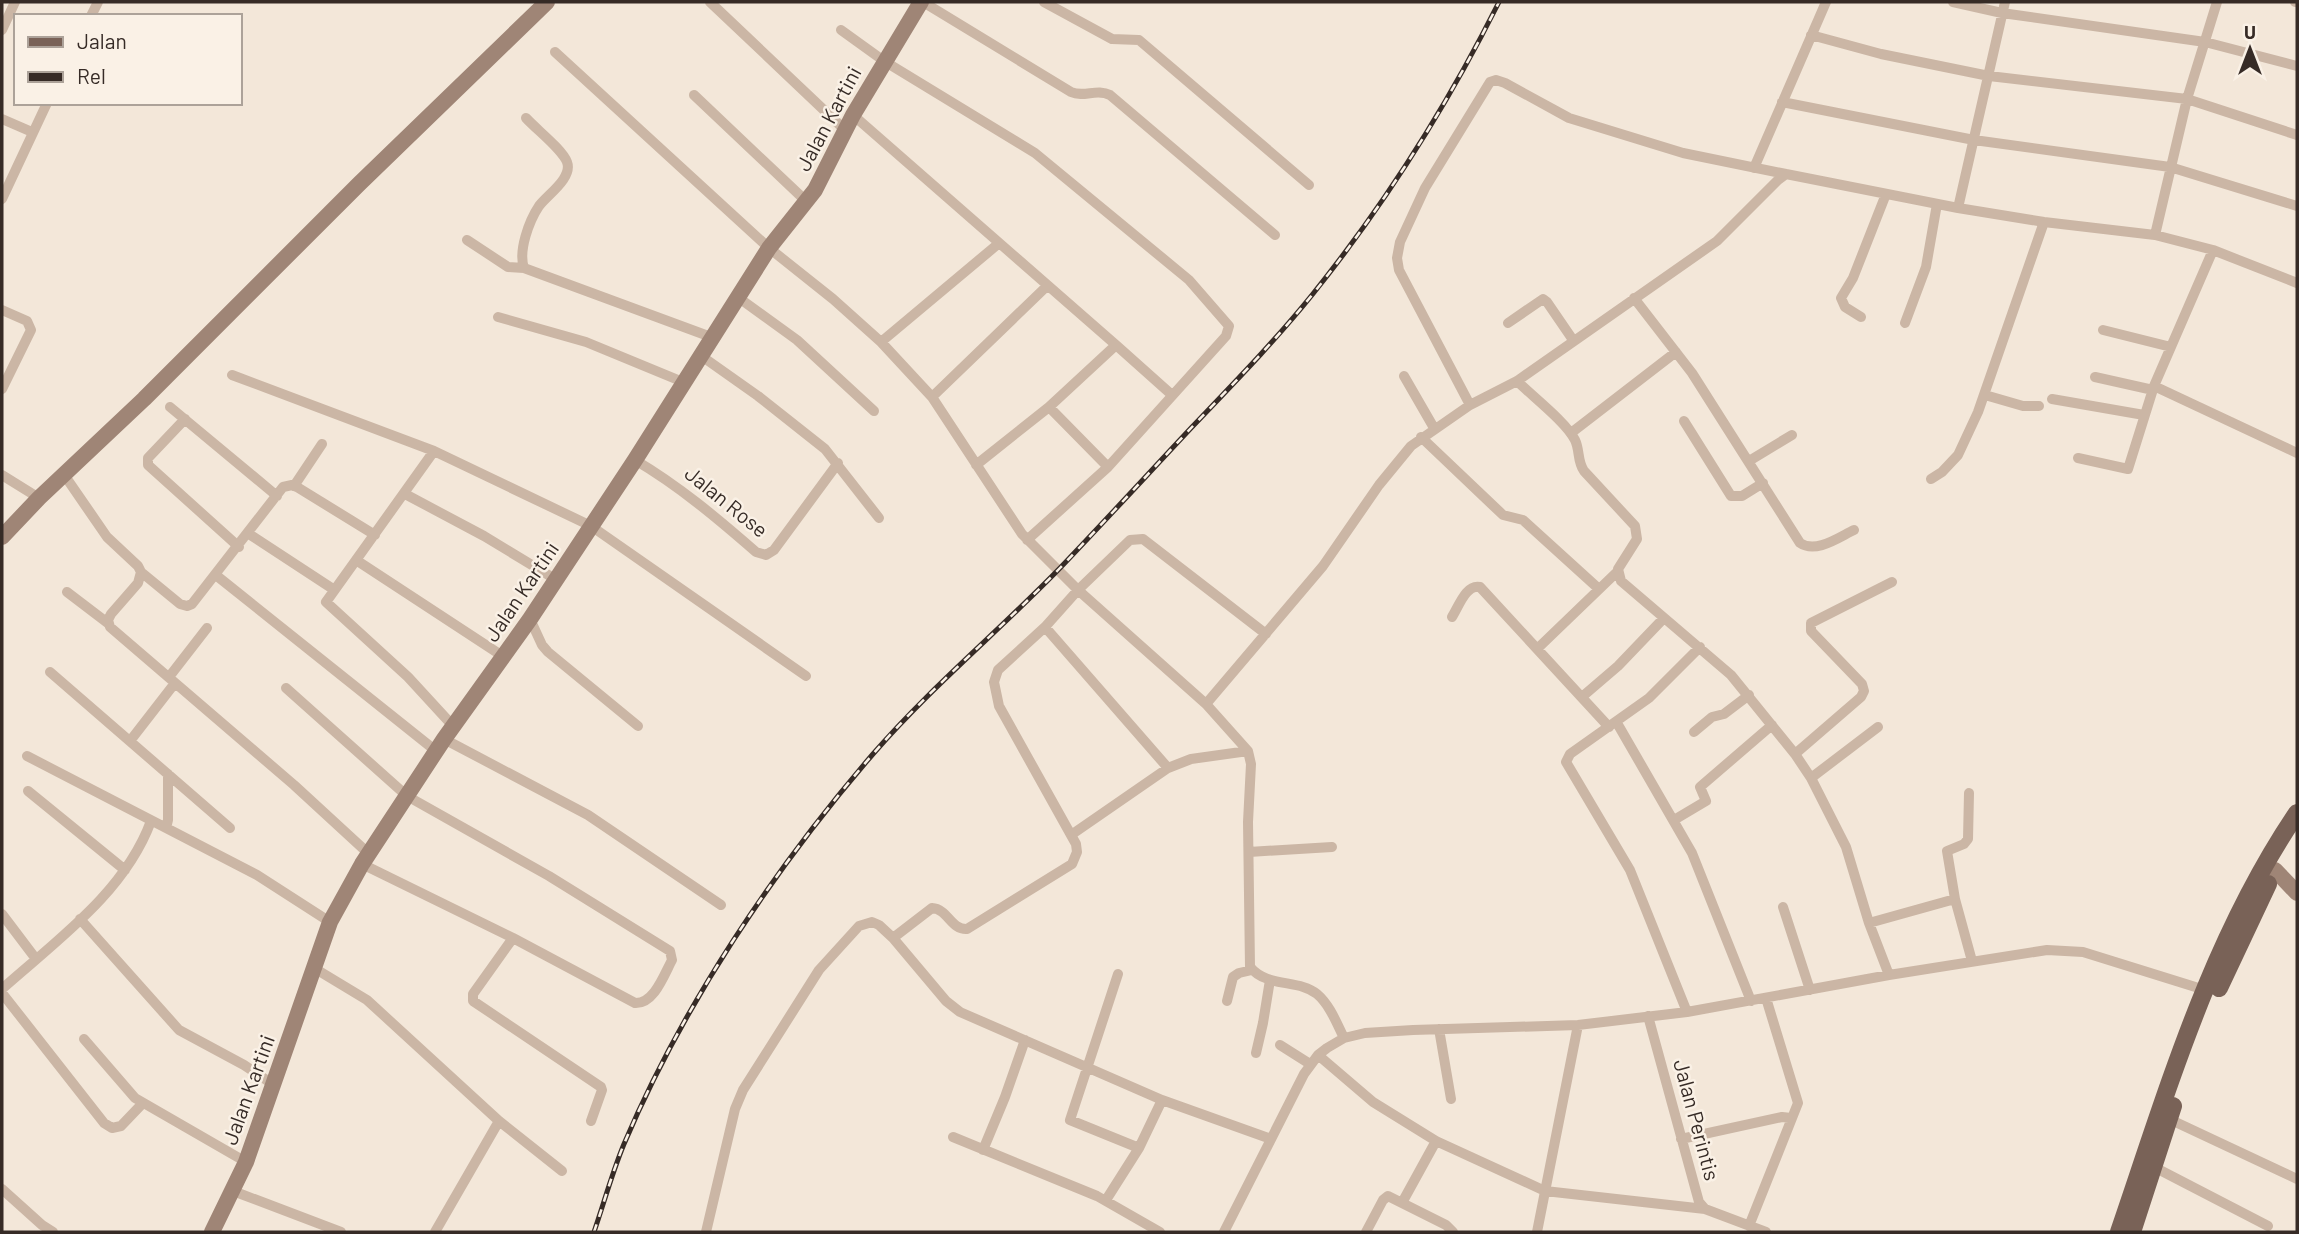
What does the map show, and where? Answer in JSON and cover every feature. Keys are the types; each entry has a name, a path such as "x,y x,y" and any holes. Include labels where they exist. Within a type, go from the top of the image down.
{"main road":[{"path":"2119,1232 2179,1054 2205,990 2252,889 2297,813"},
{"path":"2133,1232 2189,1058 2275,870 2297,836"}],"street":[{"path":"2,30 15,2"},
{"path":"2,537 547,2"},
{"path":"710,2 845,130"},
{"path":"922,2 1077,95 1102,91 1110,95 1275,235"},
{"name":"Jalan Kartini","path":"212,1232 246,1162 330,922 365,859 530,619 635,460 769,248 807,202 884,61 922,2"},
{"path":"1044,2 1112,39 1139,40 1309,185"},
{"path":"1754,168 1826,2"},
{"path":"1953,2 2003,7 2205,42 2297,66"},
{"path":"2155,234 2187,99 2217,2"},
{"path":"1958,208 2003,7"},
{"path":"841,30 884,61 1022,143 1189,280 1228,323 1230,329 1226,337 1108,467 1027,540"},
{"path":"1811,35 1881,54 1989,76 2187,99 2297,135"},
{"path":"555,52 769,248 881,342 932,397 1014,526 1078,590 1206,704 1248,751 1251,764 1248,959 1252,970 1270,980 1315,992 1326,1004 1344,1038"},
{"path":"1470,405 1399,270 1397,258 1400,242 1425,188 1490,82 1496,80 1569,118 1683,153 1958,208 2044,222 2155,234 2213,250 2297,283"},
{"path":"694,96 807,202"},
{"path":"1782,102 1975,140 2170,167 2297,206"},
{"path":"2,199 46,105"},
{"path":"853,115 1172,395"},
{"path":"524,268 522,253 532,221 539,207 568,170 568,163 561,153 526,118"},
{"path":"2,119 32,132"},
{"path":"1206,704 1324,566 1410,446 1470,405 1517,381 1717,241 1786,174"},
{"path":"1861,317 1845,307 1842,299 1886,194"},
{"path":"1905,323 1926,267 1937,204"},
{"path":"1931,479 1958,455 1985,395 2044,222"},
{"path":"467,240 508,267 524,268 711,337"},
{"path":"881,342 998,244"},
{"path":"2078,458 2127,469 2154,388 2213,250"},
{"path":"932,397 1047,286"},
{"path":"739,298 797,340 874,411"},
{"path":"1634,298 1692,373 1803,545 1814,548 1854,530"},
{"path":"1508,323 1543,299 1573,340"},
{"path":"2,310 27,321 31,330 2,389"},
{"path":"498,317 586,342 683,382"},
{"path":"2103,330 2171,347"},
{"path":"976,465 1049,407 1116,345"},
{"path":"1571,433 1676,352"},
{"path":"699,355 758,396 825,449 879,518"},
{"path":"232,375 434,451 591,526 806,676"},
{"path":"1404,376 1434,428"},
{"path":"2095,377 2154,388 2297,453"},
{"path":"1517,381 1571,433 1584,471 1637,531 1635,545 1617,572 1537,649"},
{"path":"1985,395 2023,406 2039,406"},
{"path":"2052,399 2144,415"},
{"path":"170,407 277,496"},
{"path":"1049,407 1108,467"},
{"path":"185,419 148,458 148,465 239,547"},
{"path":"1684,421 1731,496 1742,496 1763,483"},
{"path":"1749,461 1792,435"},
{"path":"1421,437 1503,515 1523,520 1599,589"},
{"path":"294,486 322,444"},
{"path":"434,451 375,536 333,589 327,599 327,605 408,677 445,739"},
{"name":"Jalan Rose","path":"635,460 699,503 756,552 766,555 774,550 838,464"},
{"path":"2,475 39,498"},
{"path":"65,476 107,537 141,572 180,604 187,606 195,603 283,487 294,486 375,536"},
{"path":"405,494 484,536 555,579"},
{"path":"249,534 333,589"},
{"path":"893,939 932,908 942,911 960,929 967,929 1076,859 1077,849 1071,835 999,706 994,682 998,670 1045,627 1078,590 1130,540 1143,539 1266,634"},
{"path":"356,560 504,657"},
{"path":"108,624 111,614 138,583 141,572"},
{"path":"1617,572 1621,581 1663,619 1731,675 1795,754 1811,778 1846,847 1869,923 1889,975"},
{"path":"216,576 445,739 588,815 720,905"},
{"path":"1795,754 1861,697 1864,691 1862,684 1811,631 1811,623 1892,582"},
{"path":"1452,617 1470,588 1478,586 1613,725 1674,820 1698,864 1751,1000"},
{"path":"67,592 108,624 294,785 365,859 635,1003 643,1003 650,998 673,960 670,951 549,876 407,796 286,688"},
{"path":"530,619 548,652 638,726"},
{"path":"1583,696 1618,666 1663,619"},
{"path":"1045,627 1168,768"},
{"path":"130,741 207,628"},
{"path":"1687,1012 1630,870 1566,762 1570,754 1657,692 1700,648"},
{"path":"50,672 230,828"},
{"path":"1694,732 1712,716 1724,714 1749,695"},
{"path":"1674,820 1706,801 1700,787 1772,725"},
{"path":"1811,778 1878,727"},
{"path":"1071,835 1168,768 1191,759 1248,751"},
{"path":"27,755 257,875 330,922"},
{"path":"166,828 168,774"},
{"path":"29,791 125,870"},
{"path":"1969,793 1968,839 1964,844 1947,851 1955,899 1972,961"},
{"path":"142,1104 121,1126 112,1128 104,1123 2,991 80,919 125,870 141,846 151,821"},
{"path":"1249,852 1332,847"},
{"path":"2275,870 2297,893"},
{"path":"1869,923 1955,899"},
{"path":"1783,907 1810,990"},
{"path":"2,914 36,958"},
{"path":"80,919 179,1030 244,1065 274,1085"},
{"path":"706,1232 738,1100 820,970 859,926 867,922 876,923 893,939 953,1007 1162,1100 1271,1139"},
{"path":"513,938 473,994 473,1001 601,1087 591,1121"},
{"path":"1224,1232 1314,1059 1344,1038 1439,1029 1578,1025 1687,1012 1889,975 2047,950 2070,950 2205,990"},
{"path":"314,968 378,1009 499,1121 562,1171"},
{"path":"1227,1000 1233,977 1252,970"},
{"path":"1118,974 1070,1120 1139,1148"},
{"path":"1255,1053 1270,980"},
{"path":"1749,1226 1791,1118 1797,1109 1798,1100 1766,998"},
{"name":"Jalan Perintis","path":"1648,1016 1697,1197 1705,1209 1766,1232"},
{"path":"1536,1232 1578,1025"},
{"path":"1439,1029 1451,1099"},
{"path":"85,1039 142,1104 246,1162"},
{"path":"983,1150 1025,1040"},
{"path":"1280,1045 1314,1059 1373,1102 1436,1141 1545,1191 1705,1209"},
{"path":"1105,1200 1139,1148 1162,1100"},
{"path":"1681,1139 1782,1117 1791,1118"},
{"path":"2169,1119 2297,1179"},
{"path":"435,1232 499,1121"},
{"path":"953,1137 1105,1200 1160,1232"},
{"path":"1403,1201 1436,1141"},
{"path":"2154,1167 2268,1226"},
{"path":"2,1191 52,1232"},
{"path":"233,1191 341,1232"},
{"path":"1366,1232 1385,1197 1392,1196 1449,1227 1452,1232"}],"railway":[{"path":"594,1232 624,1144 648,1092 703,990 766,891 836,798 895,729 1060,568 1298,312 1390,190 1458,79 1499,2"}]}
